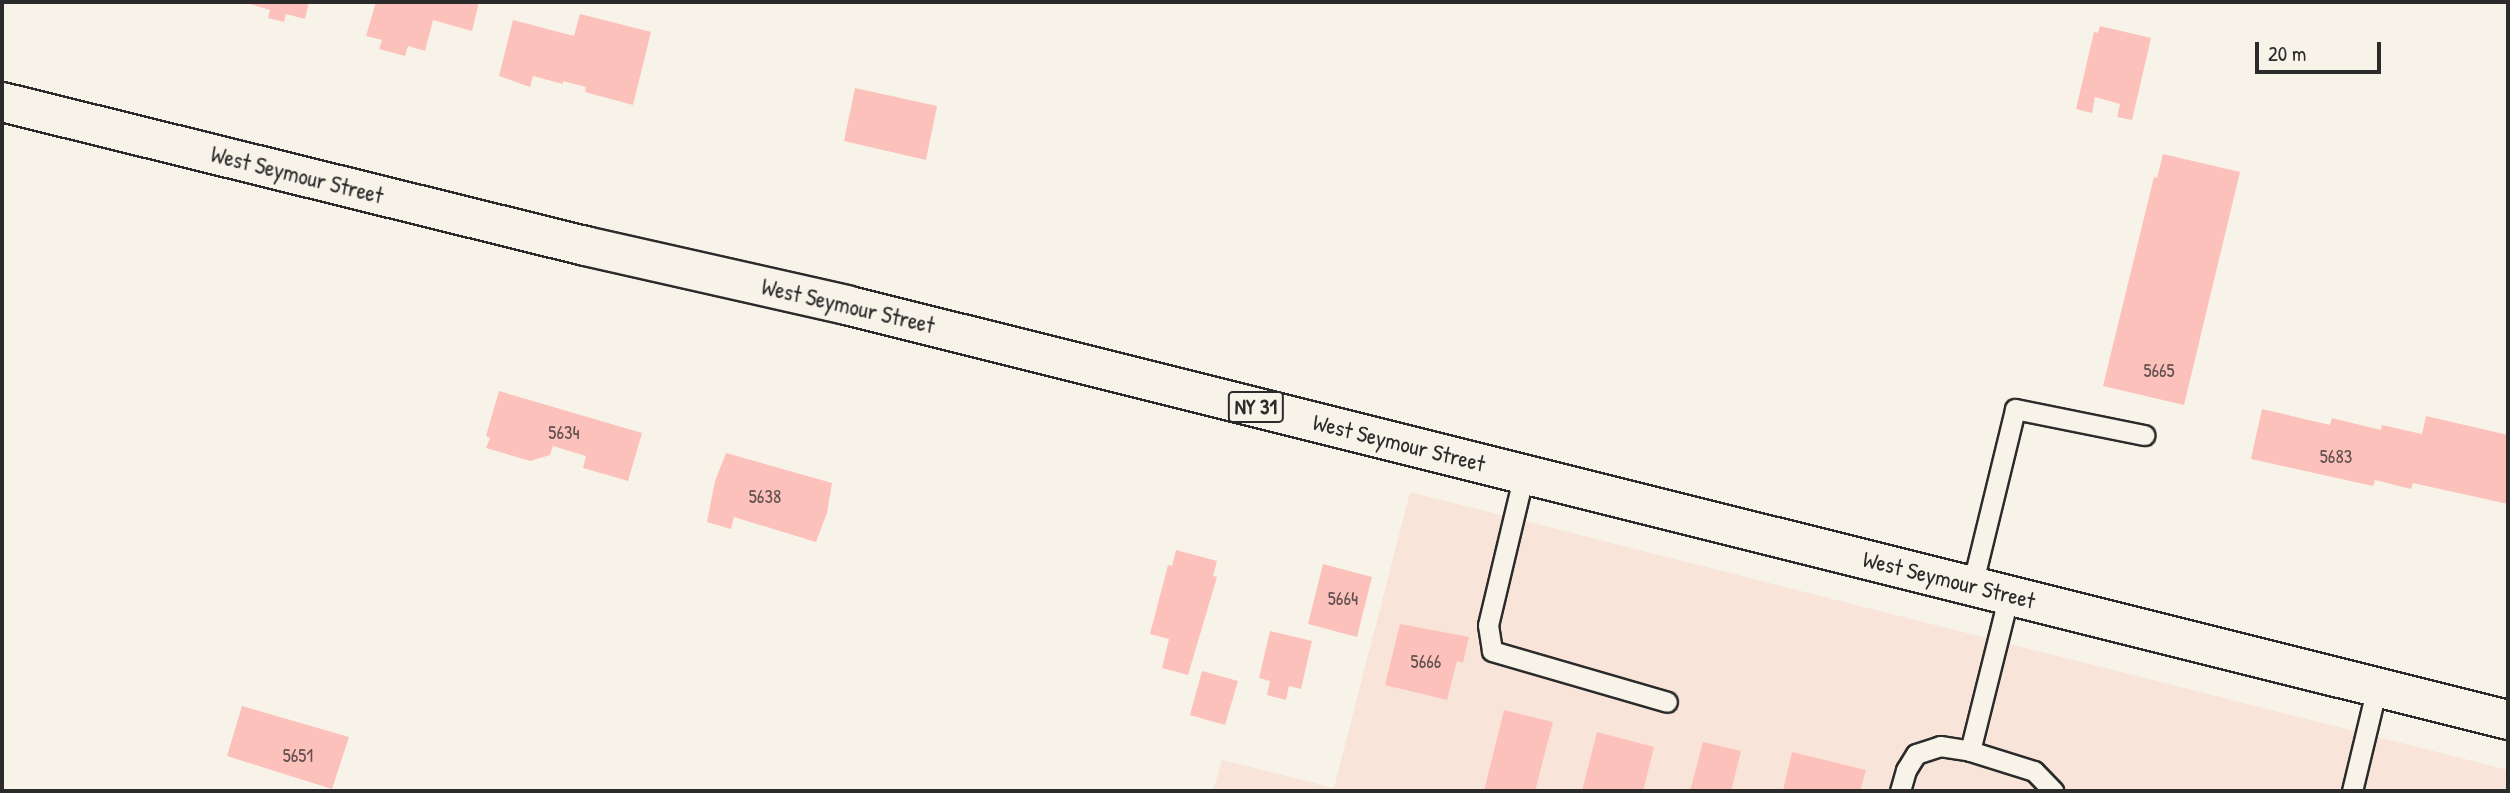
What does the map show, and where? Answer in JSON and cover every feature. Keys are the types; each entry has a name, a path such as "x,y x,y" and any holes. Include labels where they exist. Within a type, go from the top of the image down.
{"highway":[{"name":"West Seymour Street","path":"2,102 585,246 846,305 2508,720"}],"lane":[{"path":"1972,586 2015,409 2144,435"},
{"path":"1524,474 1489,625 1492,651 1667,702"},
{"path":"1970,751 2009,595"},
{"path":"2352,791 2377,687"},
{"path":"1900,791 1906,770 1916,754 1940,746 1970,751 2034,771 2053,791"}],"shaded area":[{"path":"1410,492 2508,770 2508,791 1213,791 1222,760 1334,788"}],"building":[{"path":"243,2 309,2 305,19 286,14 284,22 268,18 270,10"},
{"path":"376,2 479,2 472,31 433,20 425,51 408,46 405,56 379,49 382,40 366,36"},
{"path":"580,14 651,32 633,105 585,92 586,87 563,81 563,84 533,76 530,87 499,76 513,20 574,36"},
{"path":"2100,26 2151,38 2132,120 2117,117 2120,104 2095,97 2092,113 2076,109 2094,32 2098,33"},
{"path":"855,88 937,106 926,160 844,141"},
{"path":"2163,154 2240,172 2184,405 2103,386 2154,177 2157,178"},
{"path":"499,391 642,433 628,481 583,468 586,456 553,446 550,455 530,461 486,448 490,438 486,436"},
{"path":"2262,409 2330,425 2332,418 2381,430 2382,425 2422,434 2426,416 2508,435 2508,504 2413,483 2411,489 2375,480 2373,486 2251,459"},
{"path":"726,453 832,483 827,513 816,542 734,517 731,529 707,522 715,481"},
{"path":"1176,550 1217,561 1213,576 1217,577 1188,675 1162,668 1169,639 1150,634 1168,565 1172,566"},
{"path":"1323,564 1372,577 1357,637 1308,624"},
{"path":"1400,624 1469,637 1463,663 1457,661 1447,700 1385,685"},
{"path":"1270,631 1312,641 1301,689 1289,686 1286,700 1267,695 1270,681 1259,678"},
{"path":"1202,671 1238,681 1225,725 1190,715"},
{"path":"242,706 349,737 332,789 227,756"},
{"path":"1504,710 1553,722 1535,791 1484,791"},
{"path":"1597,732 1654,747 1643,791 1582,791"},
{"path":"1703,742 1741,751 1731,791 1690,791"},
{"path":"1792,752 1866,770 1860,791 1783,791"}]}
